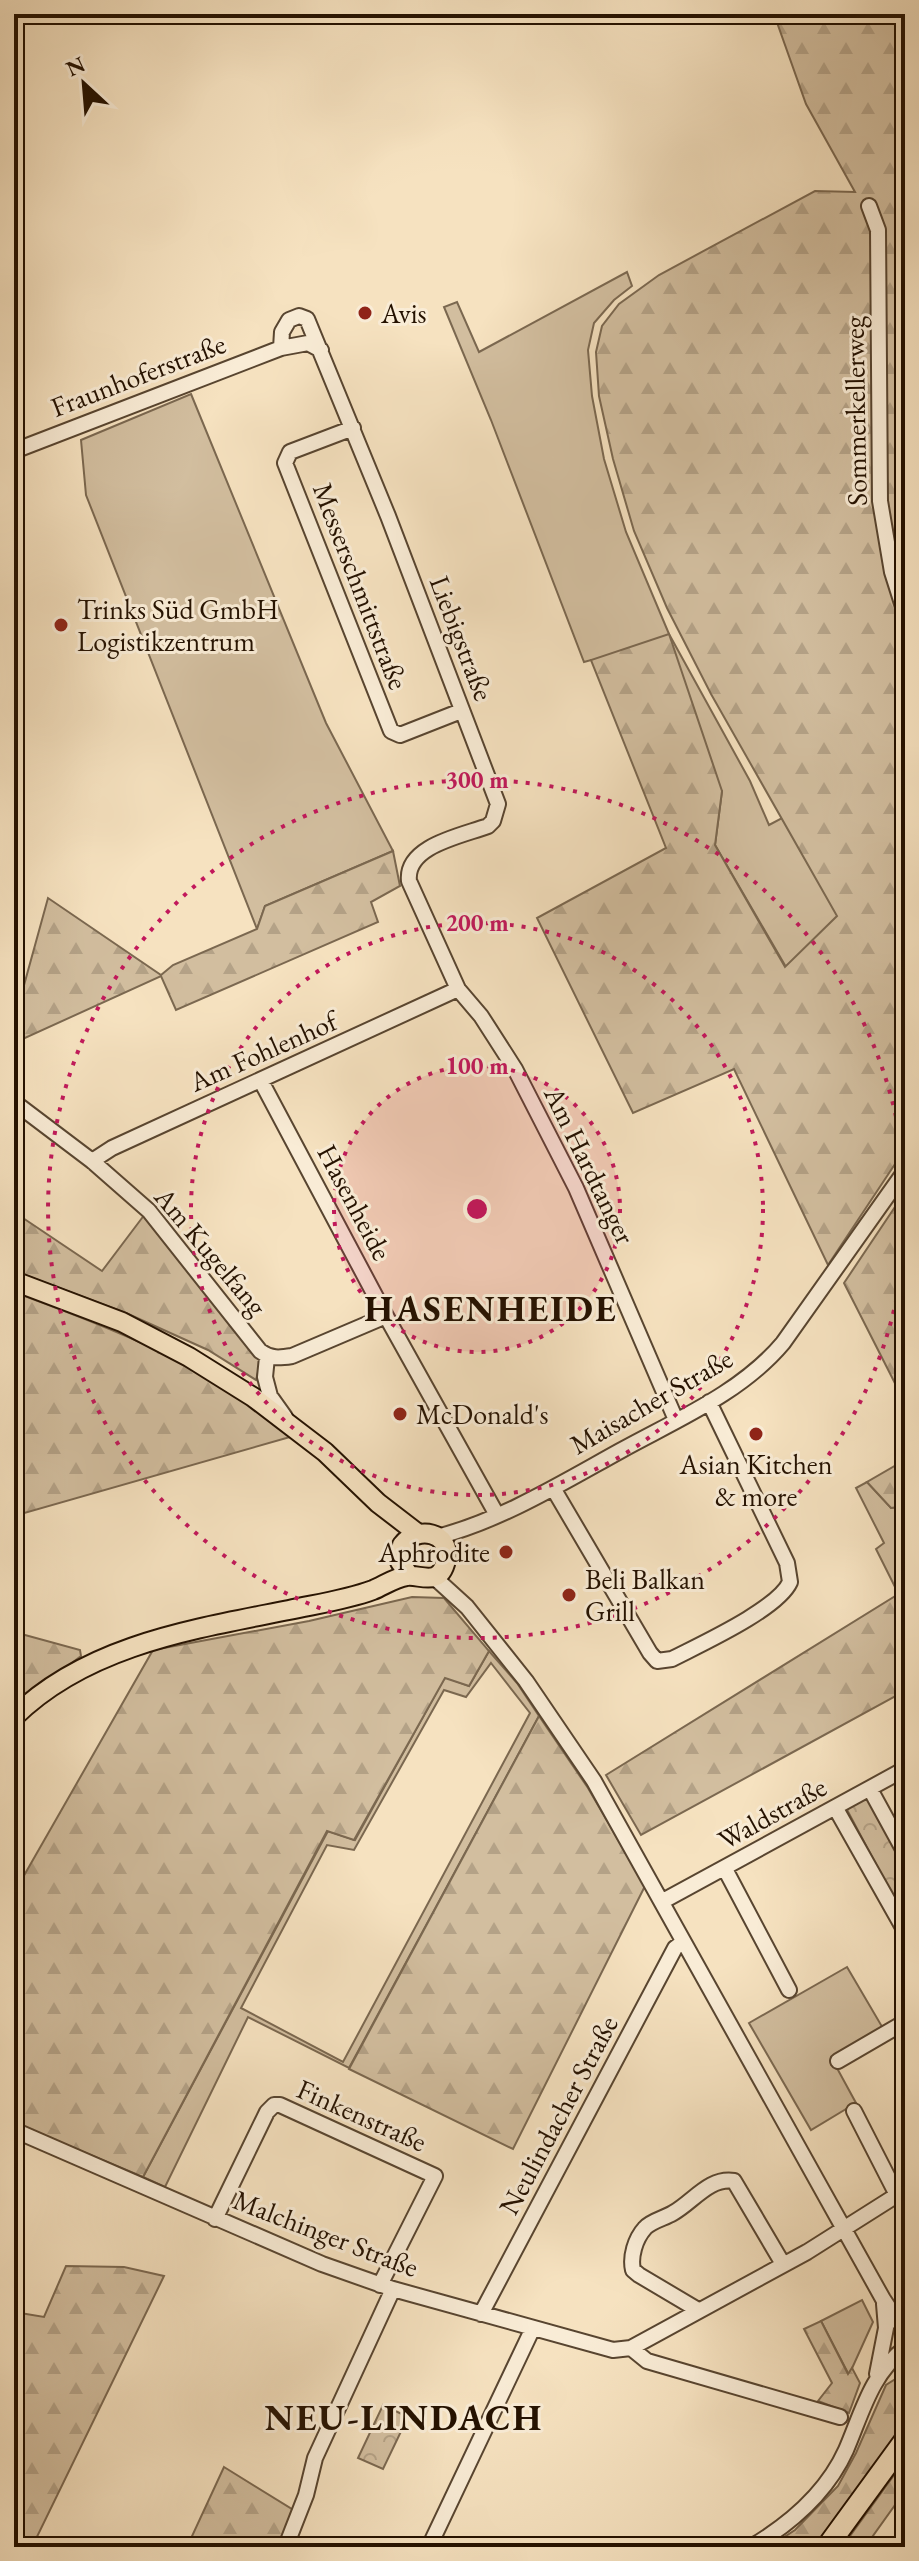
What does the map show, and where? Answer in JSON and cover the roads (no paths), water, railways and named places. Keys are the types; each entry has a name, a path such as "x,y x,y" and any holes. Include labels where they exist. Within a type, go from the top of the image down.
{"highway":[{"path":"827,2547 905,2440"}],"main road":[{"path":"14,1281 122,1322 189,1357 287,1421 325,1452 378,1503 407,1553 421,1579 440,1558 426,1532 407,1553 370,1591 192,1630 118,1652 57,1684 14,1717"}],"street":[{"name":"Sommerkellerweg","path":"869,206 878,230 880,501 892,572 905,613"},
{"path":"281,348 286,324 299,316 309,322 321,350"},
{"name":"Fraunhoferstraße","path":"14,451 281,348 308,343 321,350"},
{"name":"Liebigstraße","path":"321,350 491,782 498,811 488,826 424,851 414,859 408,871 417,900"},
{"name":"Messerschmittstraße","path":"353,428 290,452 285,463 334,592 391,731 400,735 461,711"},
{"name":"Am Hardtanger","path":"417,900 458,989 481,1016 515,1069 576,1188 676,1420"},
{"name":"Am Fohlenhof","path":"92,1161 112,1148 458,989"},
{"name":"Hasenheide","path":"261,1081 386,1316 497,1515"},
{"name":"Am Kugelfang","path":"14,1102 92,1161 149,1211 267,1357 292,1356 386,1316"},
{"name":"Maisacher Straße","path":"440,1558 478,1524 553,1488 709,1402 760,1367 783,1343 905,1171"},
{"path":"267,1357 265,1377 270,1396 287,1421"},
{"path":"553,1488 657,1661 672,1659 763,1609 780,1597 790,1582 787,1563 709,1402"},
{"path":"440,1558 467,1607 526,1681 594,1781 883,2299 905,2332"},
{"name":"Waldstraße","path":"663,1901 905,1769"},
{"path":"870,1789 905,1853"},
{"path":"835,1807 905,1931"},
{"path":"725,1869 789,1990"},
{"name":"Neulindacher Straße","path":"481,2314 675,1948 683,1942"},
{"path":"838,2061 905,2022"},
{"name":"Finkenstraße","path":"215,2219 267,2112 274,2105 280,2105 435,2176 386,2287"},
{"path":"631,2348 783,2264 901,2193 854,2111"},
{"name":"Malchinger Straße","path":"14,2130 215,2219 386,2287 532,2330 613,2350 631,2348 647,2361 840,2417"},
{"path":"698,2310 633,2270 632,2254 645,2228 724,2180 734,2181 783,2264"},
{"path":"290,2547 288,2541 306,2495 315,2458 386,2287"},
{"path":"751,2547 788,2522 828,2480 845,2452 876,2379 886,2328 883,2299"},
{"path":"429,2547 532,2330"},
{"path":"876,2379 905,2348"}],"place":[{"name":"Avis","path":"365,313"},
{"name":"Trinks Süd GmbH Logistikzentrum","path":"61,625"},
{"name":"McDonald's","path":"400,1414"},
{"name":"Asian Kitchen & more","path":"756,1434"},
{"name":"Aphrodite","path":"506,1552"},
{"name":"Beli Balkan Grill","path":"569,1595"}],"district":[{"name":"HASENHEIDE","path":"491,1308"},
{"name":"NEU-LINDACH","path":"404,2417"}]}
